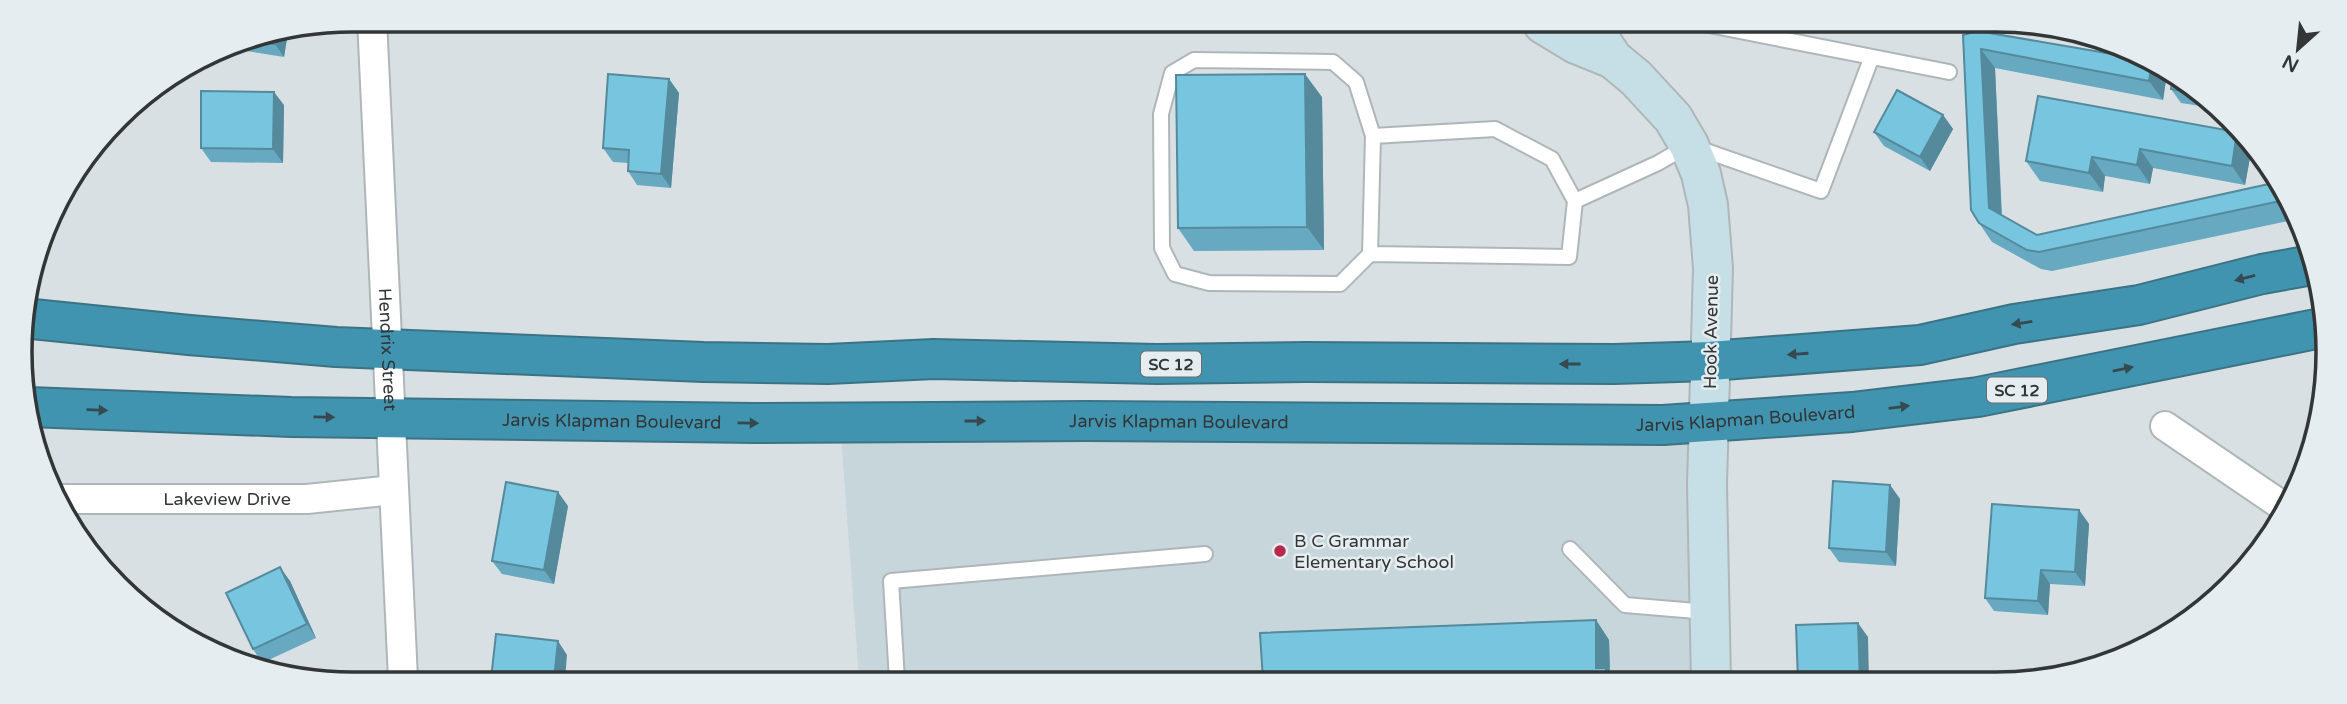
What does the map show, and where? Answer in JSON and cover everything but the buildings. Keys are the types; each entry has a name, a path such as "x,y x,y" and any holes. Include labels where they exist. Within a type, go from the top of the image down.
{"highway":[{"name":"SC 12","path":"33,319 189,335 387,349 703,362 828,364 934,359 1157,364 1614,364 1710,361 1920,345 2014,324 2139,305 2262,274 2304,266"},
{"name":"Jarvis Klapman Boulevard","path":"37,407 291,417 755,423 1086,421 1663,425 1852,412 1978,397 2315,329"}],"street":[{"name":"Hendrix Street","path":"373,32 402,672"},
{"name":"Hook Avenue","path":"1557,32 1576,44 1613,59"},
{"name":"Hook Avenue","path":"1595,32 1613,59 1636,78 1673,118 1689,145 1701,174 1708,205 1713,268 1707,485 1711,672"},
{"path":"2165,426 2278,503"},
{"name":"Lakeview Drive","path":"68,499 307,499 394,490"}],"lane":[{"path":"1742,32 1949,72"},
{"path":"1576,201 1658,163 1689,145 1821,191 1871,59"},
{"path":"1194,60 1333,62 1356,82 1373,136 1370,254 1340,284 1209,283 1175,274 1162,248 1161,114 1172,73 1194,60"},
{"path":"1370,254 1569,257 1576,201 1552,159 1495,129 1373,136"},
{"path":"1570,549 1625,605 1710,612"},
{"path":"897,672 891,581 1205,554"}],"shaded area":[{"name":"B C Grammar Elementary School","path":"840,422 1709,422 1713,672 858,672"}],"place":[{"name":"B C Grammar Elementary School","path":"1280,551"}]}
